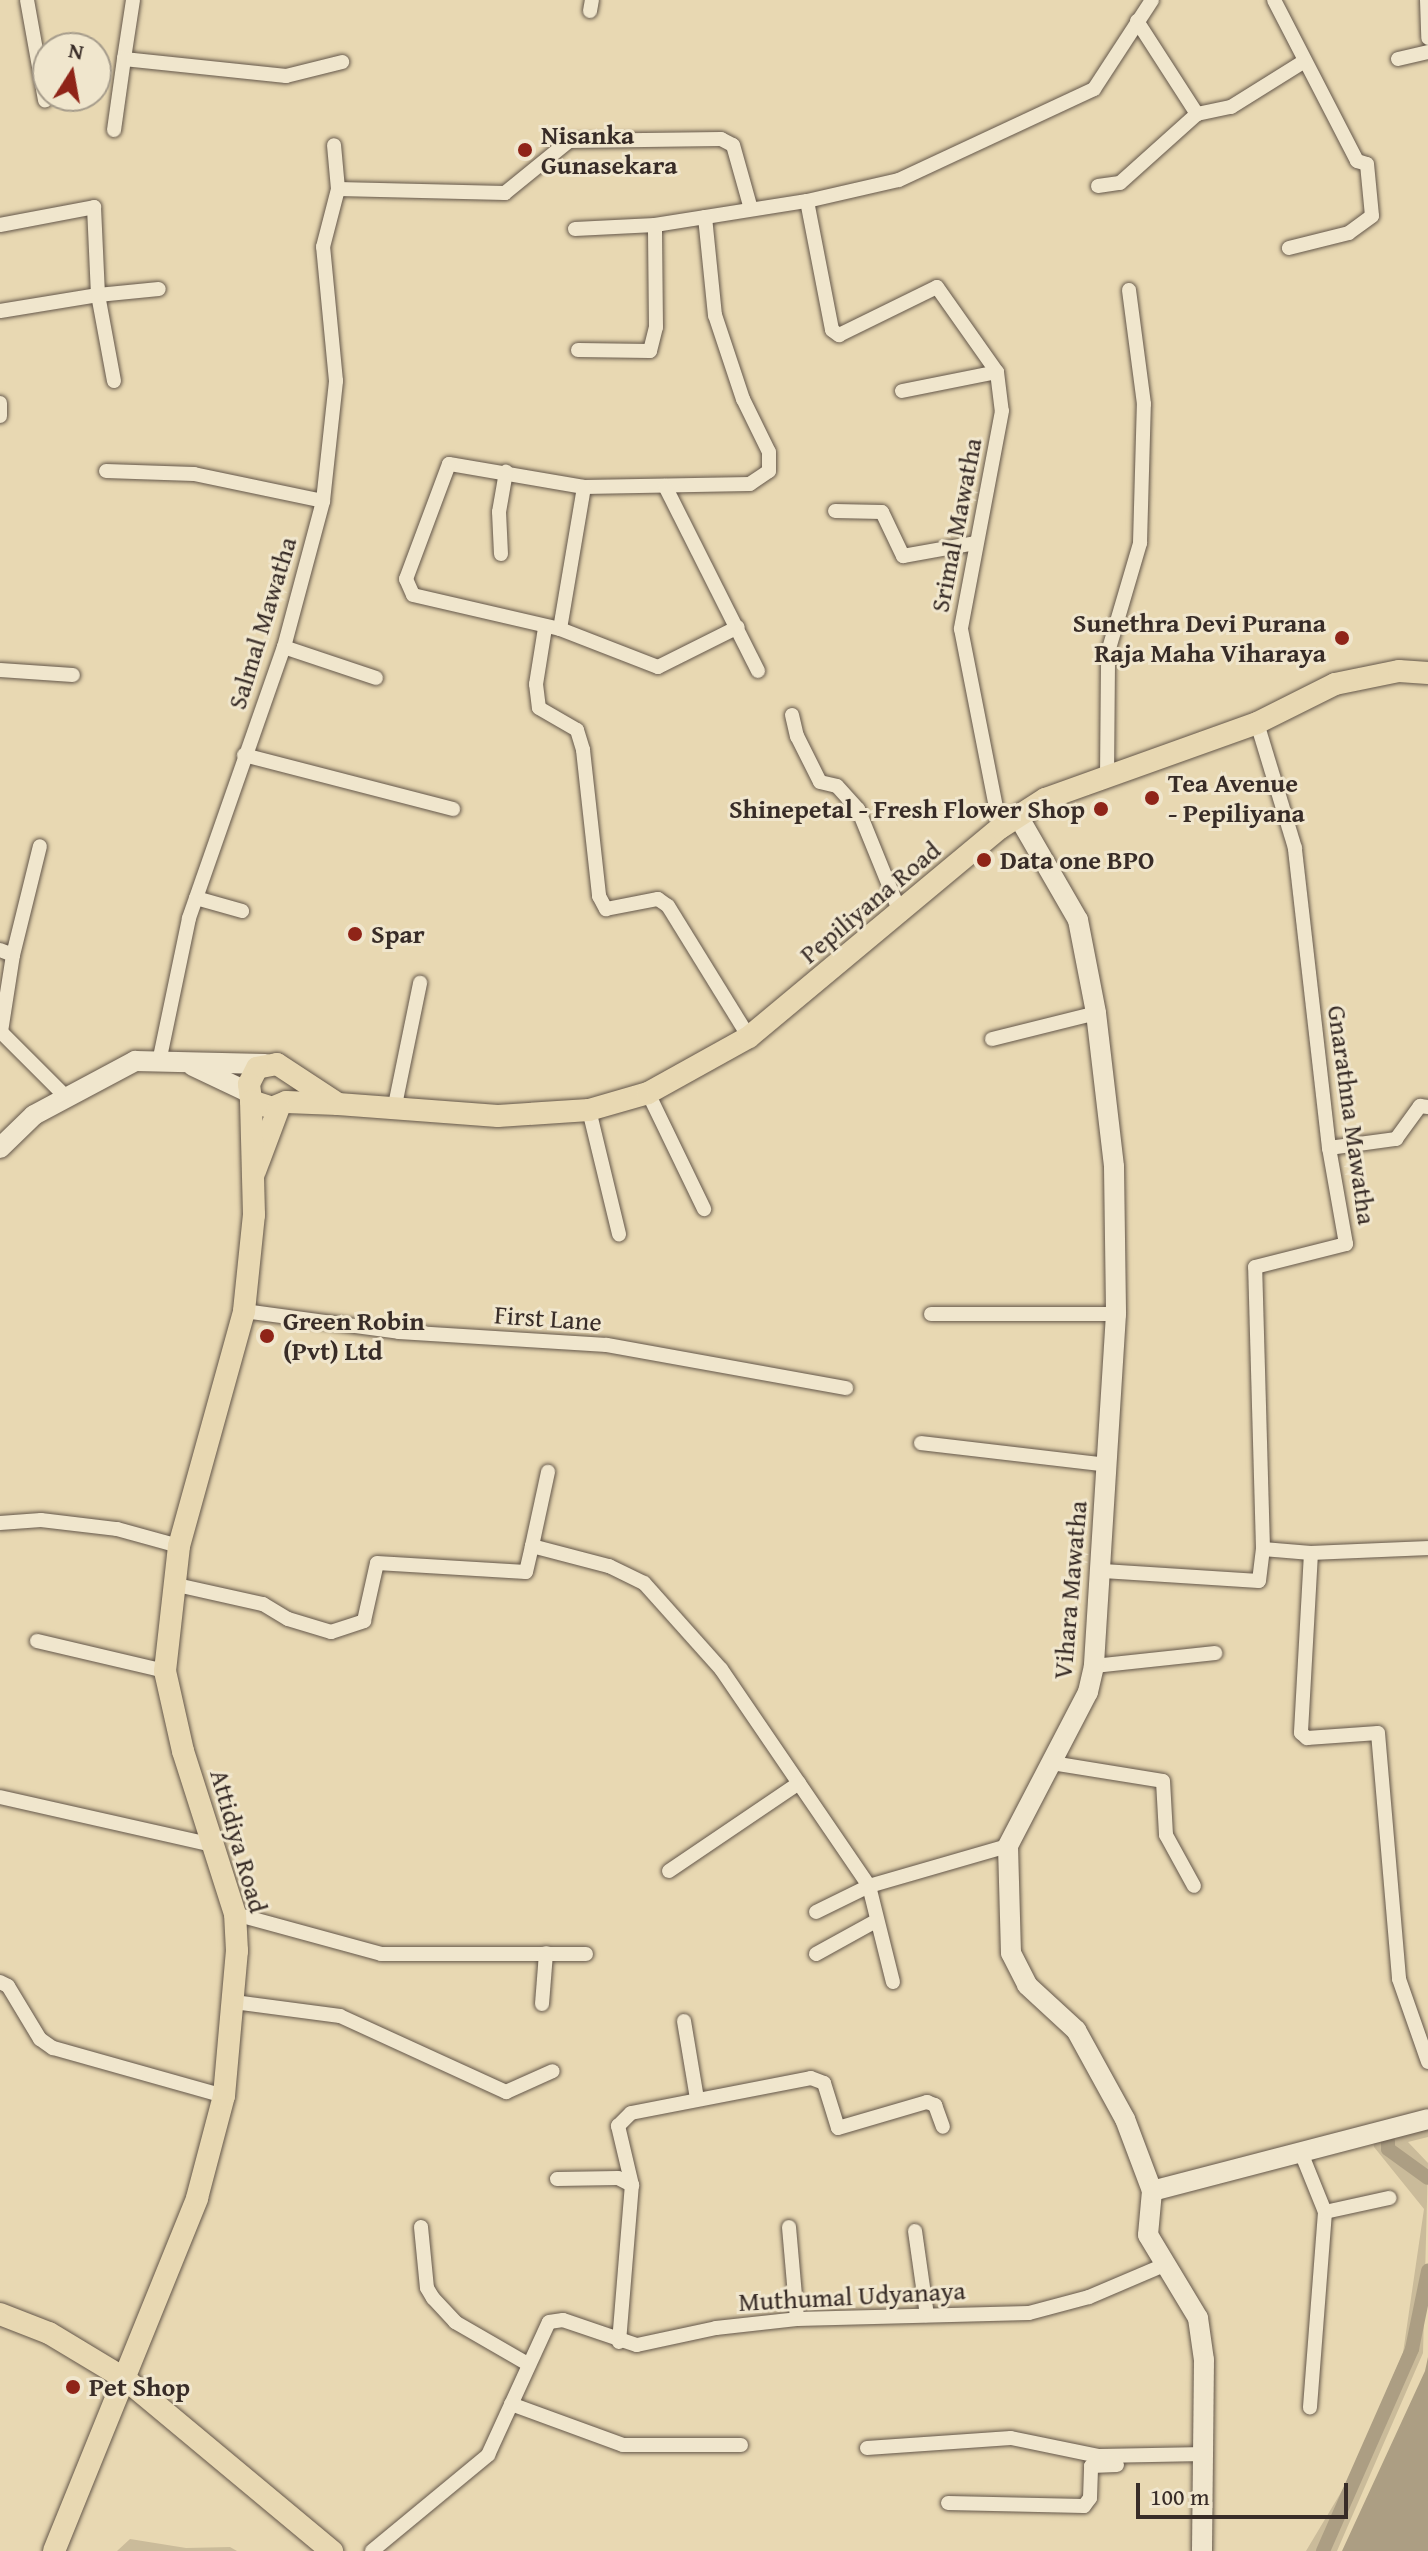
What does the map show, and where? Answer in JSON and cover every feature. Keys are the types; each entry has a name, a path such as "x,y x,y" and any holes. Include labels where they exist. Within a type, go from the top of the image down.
{"main road":[{"name":"Pepiliyana Road","path":"250,1097 283,1104 338,1104 498,1116 589,1110 648,1093 749,1037 901,915 1009,822 1045,799 1257,723 1335,684 1381,673 1428,673"},
{"path":"253,1175 283,1104 292,1095 276,1067"},
{"path":"253,1175 250,1097 257,1068 276,1067 338,1104"},
{"name":"Attidiya Road","path":"54,2551 197,2198 224,2096 234,2002 235,1914 217,1846 183,1751 165,1671 179,1546 244,1311 253,1175"},
{"path":"0,2314 49,2333 124,2378 332,2551"}],"street":[{"path":"27,0 33,32"},
{"path":"114,130 133,0"},
{"path":"575,229 655,225 807,201 899,180 1094,89 1152,0"},
{"path":"1274,0 1303,62 1357,161 1367,164 1372,216 1349,233 1289,248"},
{"path":"1427,0 1428,38"},
{"path":"1137,21 1197,114"},
{"path":"1398,59 1428,52"},
{"path":"124,59 286,76 342,62"},
{"path":"1098,186 1120,183 1197,114 1231,107 1303,62"},
{"path":"338,189 505,193 569,141 721,139 733,145 751,209"},
{"name":"Salmal Mawatha","path":"159,1062 196,898 284,647 323,501 336,381 323,247 338,189 334,145"},
{"name":"Srimal Mawatha","path":"807,201 832,330 839,335 937,287 997,372 1002,411 961,629 1009,822"},
{"path":"0,225 94,207 98,295 114,381"},
{"path":"705,217 715,315 743,399 769,452 769,471 750,484 584,487 461,464 443,470 406,579 408,589 553,629 658,667 738,627"},
{"path":"578,350 650,351 656,327 655,225"},
{"path":"0,311 98,295 159,289"},
{"path":"1107,777 1108,652 1140,543 1144,404 1129,290"},
{"path":"902,391 997,372"},
{"path":"0,403 0,416"},
{"path":"106,471 194,474 323,501"},
{"path":"501,554 499,512 506,472"},
{"path":"665,486 758,671"},
{"path":"584,487 553,629 536,684 539,708 577,730 583,750 599,896 606,909 658,899 668,906 749,1037"},
{"path":"835,511 882,512 903,556 975,543"},
{"path":"284,647 376,678"},
{"path":"0,670 73,675"},
{"path":"792,715 797,736 820,782 837,786 858,809 901,915"},
{"name":"Gnarathna Mawatha","path":"1103,1571 1259,1581 1263,1549 1255,1267 1346,1244 1329,1148 1295,848 1257,723"},
{"path":"244,755 453,809"},
{"name":"Vihara Mawatha","path":"1009,822 1078,920 1096,1013 1114,1167 1116,1314 1103,1571 1094,1666 1088,1692 1008,1846 1011,1953 1027,1985 1076,2030 1125,2119 1152,2191 1148,2235 1198,2318 1205,2458 1202,2551"},
{"path":"40,846 7,952 1,1032 66,1097"},
{"path":"196,898 242,911"},
{"path":"394,1110 420,983"},
{"path":"992,1039 1096,1013"},
{"path":"0,1148 34,1115 135,1061 276,1067"},
{"path":"186,1064 250,1097"},
{"path":"648,1093 704,1209"},
{"path":"1329,1148 1396,1139 1420,1106 1428,1107"},
{"path":"589,1110 619,1234"},
{"name":"First Lane","path":"244,1311 399,1332 607,1345 846,1388"},
{"path":"931,1314 1116,1314"},
{"path":"921,1443 1107,1465"},
{"path":"177,1585 263,1604 288,1619 331,1632 364,1621 377,1563 526,1572 548,1472"},
{"path":"0,1523 41,1520 117,1529 179,1546"},
{"path":"532,1546 609,1566 644,1583 721,1669 869,1886 893,1982"},
{"path":"1263,1549 1311,1553 1428,1548"},
{"path":"1311,1553 1301,1733 1307,1738 1378,1733 1399,1979 1428,2062"},
{"path":"37,1641 165,1671"},
{"path":"1094,1666 1215,1653"},
{"path":"1052,1763 1163,1781 1166,1835 1194,1886"},
{"path":"669,1871 799,1783"},
{"path":"0,1797 217,1846"},
{"path":"816,1912 869,1886 1008,1846"},
{"path":"235,1914 381,1954 586,1954"},
{"path":"816,1954 876,1921"},
{"path":"542,2004 546,1953"},
{"path":"0,1982 8,1986 40,2039 53,2048 224,2096"},
{"path":"234,2002 340,2016 506,2092 553,2071"},
{"path":"684,2021 697,2099"},
{"path":"619,2342 632,2185 618,2126 631,2113 811,2078 824,2083 838,2128 927,2102 935,2105 943,2127"},
{"path":"1152,2191 1428,2119"},
{"path":"1300,2150 1325,2212 1310,2407"},
{"path":"557,2179 618,2178 632,2185"},
{"path":"1325,2212 1389,2198"},
{"path":"421,2227 427,2288 433,2298 455,2322 526,2363"},
{"path":"789,2227 797,2319"},
{"path":"915,2231 927,2315"},
{"name":"Muthumal Udyanaya","path":"372,2551 472,2472 488,2455 526,2363 549,2322 563,2320 619,2342 649,2344 716,2328 797,2319 1029,2313 1089,2297 1164,2265"},
{"path":"511,2404 623,2445 741,2445"},
{"path":"867,2448 1011,2438 1099,2456 1205,2458"},
{"path":"948,2503 1084,2506 1090,2498 1091,2466 1205,2458"}],"shaded area":[{"path":"1428,2119 1428,2137 1408,2142 1428,2163 1423,2353 1337,2551 1306,2551 1349,2479 1403,2353 1424,2209 1374,2147 1372,2133"},
{"path":"1428,2357 1428,2551 1342,2551 1425,2371"},
{"path":"130,2539 186,2548 230,2547 237,2551 117,2551"}],"waterway":[{"path":"1388,2141 1388,2149 1428,2178"},
{"path":"1323,2551 1412,2349 1428,2271"}],"place":[{"name":"Nisanka Gunasekara","path":"525,150"},
{"name":"Sunethra Devi Purana Raja Maha Viharaya","path":"1342,638"},
{"name":"Tea Avenue - Pepiliyana","path":"1152,798"},
{"name":"Shinepetal - Fresh Flower Shop","path":"1101,809"},
{"name":"Data one BPO","path":"984,860"},
{"name":"Spar","path":"355,934"},
{"name":"Green Robin (Pvt) Ltd","path":"267,1336"},
{"name":"Pet Shop","path":"73,2387"}]}
